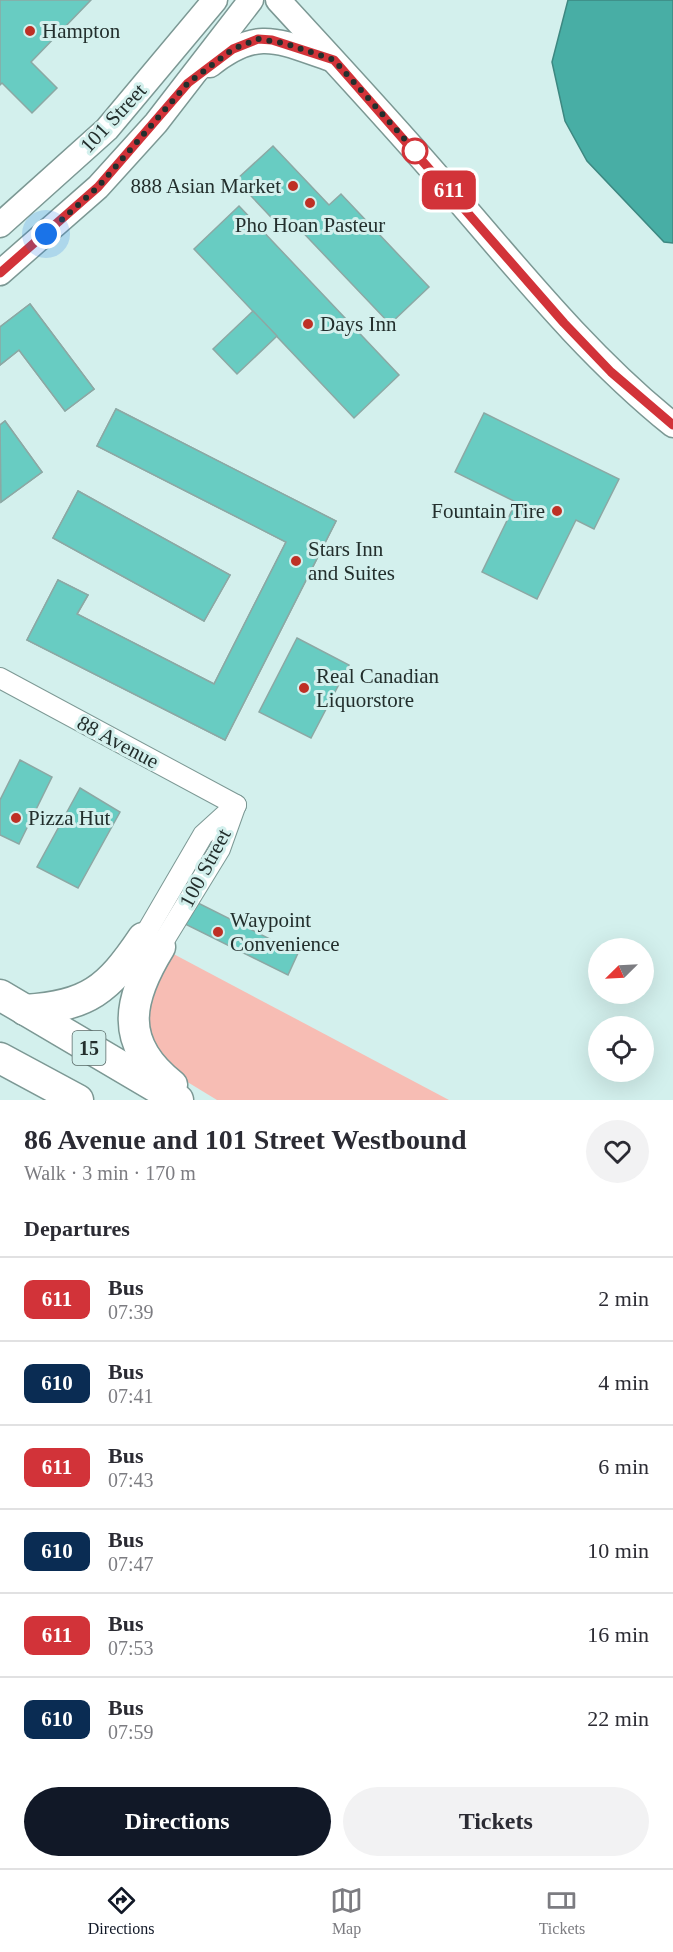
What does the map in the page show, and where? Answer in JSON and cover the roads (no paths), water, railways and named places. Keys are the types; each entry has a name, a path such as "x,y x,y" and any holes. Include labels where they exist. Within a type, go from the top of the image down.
{"main road":[{"path":"12,1003 59,1008 90,997 151,942"},
{"path":"151,942 132,1012 139,1047 154,1071 191,1100"},
{"name":"15","path":"12,1003 178,1100"},
{"name":"15","path":"0,1058 78,1100"}],"street":[{"name":"101 Street","path":"0,225 107,129 215,0"},
{"name":"101 Street","path":"0,273 98,187 188,83 251,0"},
{"path":"278,0 334,60 564,323 611,372 673,425"},
{"path":"188,83 233,49 258,39 284,43 334,60"},
{"name":"88 Avenue","path":"0,678 236,804"},
{"name":"100 Street","path":"151,942 220,849 236,804"}],"water":[{"path":"568,0 673,0 673,243 664,242 587,161 565,121 552,62"}],"place":[{"name":"Hampton","path":"30,31"},
{"name":"888 Asian Market","path":"293,186"},
{"name":"Pho Hoan Pasteur","path":"310,203"},
{"name":"Days Inn","path":"308,324"},
{"name":"Fountain Tire","path":"557,511"},
{"name":"Stars Inn and Suites","path":"296,561"},
{"name":"Real Canadian Liquorstore","path":"304,688"},
{"name":"Pizza Hut","path":"16,818"},
{"name":"Waypoint Convenience","path":"218,932"}]}
